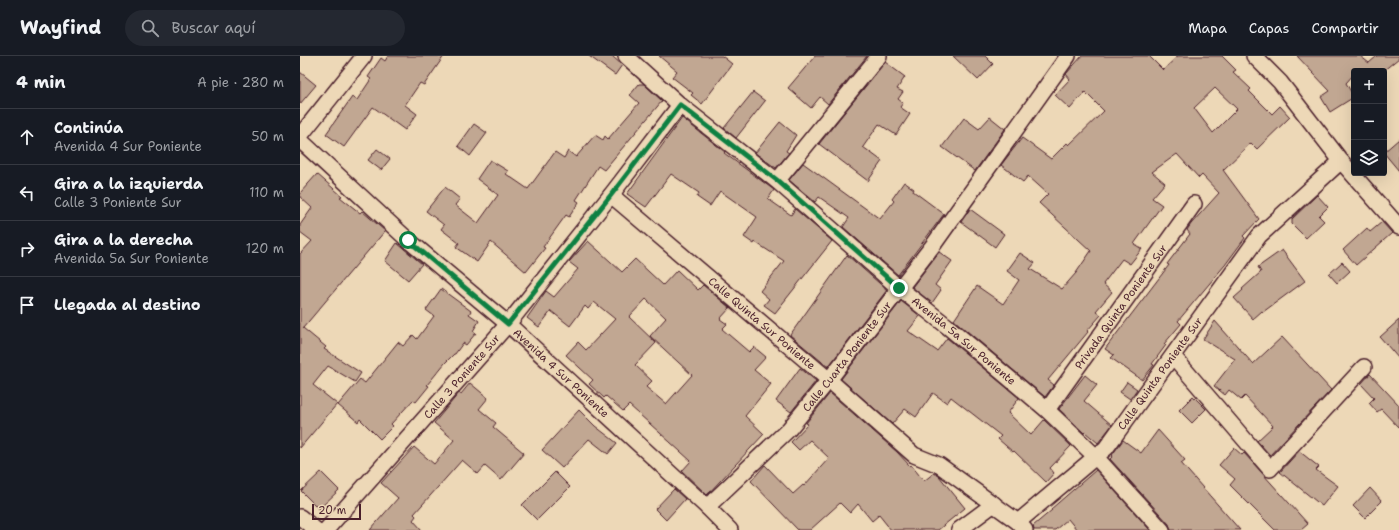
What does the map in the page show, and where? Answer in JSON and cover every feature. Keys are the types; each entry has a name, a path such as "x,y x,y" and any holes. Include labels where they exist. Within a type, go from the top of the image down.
{"street":[{"path":"300,136 364,56"},
{"path":"778,181 879,56"},
{"name":"Calle Cuarta Poniente Sur","path":"707,507 789,428 828,380 934,244 1068,56"},
{"path":"1254,56 1280,82 1341,161 1399,227"},
{"name":"Avenida 5a Sur Poniente","path":"635,59 680,105 778,181 899,288 947,326 1047,410 1096,456 1162,530"},
{"name":"Calle 3 Poniente Sur","path":"326,530 508,324 611,195 680,105"},
{"name":"Avenida 4 Sur Poniente","path":"300,140 408,240 508,324 707,507 730,530"},
{"name":"Calle Quinta Poniente Sur","path":"994,504 1022,526 1106,448 1259,236 1341,161"},
{"name":"Calle Quinta Sur Poniente","path":"611,195 914,455 939,465 994,504"},
{"name":"Privada Quinta Poniente Sur","path":"1047,410 1194,204"},
{"path":"1173,356 1270,469 1364,368"},
{"path":"959,530 994,504"},
{"path":"300,517 316,530"}],"building":[{"path":"388,56 444,56 424,85 420,83 405,105 417,114 405,130 373,107 344,147 326,134 352,97 357,100 371,79 368,77 381,58 385,61"},
{"path":"589,56 612,56 622,65 615,75"},
{"path":"659,56 722,56 732,64 702,104 691,95 693,93 672,77 677,71"},
{"path":"815,56 867,56 828,104 820,97 811,108 788,88"},
{"path":"953,56 985,56 993,64 978,80"},
{"path":"1082,56 1149,56 1163,70 1178,56 1222,56 1236,70 1233,72 1251,89 1249,91 1272,114 1280,106 1290,117 1257,149 1251,143 1223,170 1259,219 1243,236 1245,238 1225,265 1178,321 1181,324 1164,344 1166,345 1152,364 1154,365 1142,380 1111,358 1114,355 1105,349 1169,265 1167,264 1190,234 1187,230 1191,224 1219,193 1202,175 1199,178 1177,154 1152,172 1165,183 1152,198 1162,205 1134,244 1142,249 1130,264 1122,259 1103,284 1112,292 1096,311 1101,315 1048,380 1054,385 1045,397 954,320 977,286 1003,304 1019,280 1007,271 1020,253 1035,263 1030,269 1062,289 1076,273 1091,251 1039,203 1048,194 1028,176 1023,182 1001,165 1022,138 1051,159 1067,143 1069,145 1104,111 1085,92 1070,109 1055,95 1070,79 1066,74","holes":["1215,88 1237,109 1213,133 1194,108"]},
{"path":"1297,56 1360,56 1369,63 1377,56 1399,56 1399,58 1387,68 1351,68 1351,77 1346,83 1351,92 1351,99 1330,112 1321,97 1330,91"},
{"path":"885,62 905,77 897,89 903,92 898,99 903,103 900,107 910,114 896,135 879,124 863,147 882,161 868,181 819,144"},
{"path":"300,72 316,85 300,104"},
{"path":"639,84 644,84 662,101 604,170 598,166 576,200 579,202 569,217 566,215 543,247 545,248 526,272 491,242 477,262 456,247 459,243 441,229 444,225 426,211 445,187 460,199 455,205 478,223 498,195 477,179 490,160 508,171 506,174 528,189 555,152 564,158 568,151 576,157 595,135 603,140 605,136 608,139 639,103 630,95"},
{"path":"753,92 765,101 736,138 724,128"},
{"path":"990,117 1005,129 975,171 942,147 964,118 979,129"},
{"path":"682,118 725,152 724,153 774,190 768,199 791,215 795,209 832,241 775,313 764,305 769,299 760,291 784,261 755,242 754,244 744,237 757,217 720,191 710,206 697,197 699,193 671,174 646,207 627,194"},
{"path":"780,122 796,135 786,151 789,153 776,168 755,153"},
{"path":"474,124 487,133 470,156 458,146"},
{"path":"1399,139 1399,171 1387,157 1387,149"},
{"path":"377,149 390,159 381,170 368,160"},
{"path":"803,163 880,219 894,201 892,199 904,182 914,189 913,191 944,214 898,275 843,227 849,218 819,197 815,202 789,180"},
{"path":"317,174 342,196 340,197 360,213 362,211 385,231 303,328 326,347 324,349 361,373 355,382 328,366 313,385 337,404 300,448 300,254 312,241 300,232 300,225 312,208 300,197 300,193"},
{"path":"1317,195 1328,207 1319,216 1324,221 1306,238 1292,224 1292,219"},
{"path":"970,209 1004,234 995,247 961,222"},
{"path":"1382,222 1392,233 1356,265 1343,250 1367,228 1370,232"},
{"path":"588,241 622,272 635,259 663,285 677,270 698,290 703,285 730,308 720,319 727,324 722,329 749,352 754,347 766,357 754,370 771,384 745,416 764,434 707,495 682,471 691,461 629,405 623,411 606,396 604,398 589,384 593,380 566,355 578,342 586,350 615,319 594,302 588,309 585,306 570,326 551,311 539,327 527,318 546,291 554,297 578,269 569,262","holes":["646,299 666,318 650,336 692,375 666,404 646,387 652,381 635,365 656,343 629,317"]},
{"path":"397,243 422,264 408,280 385,261"},
{"path":"1282,250 1305,281 1253,319 1234,298 1261,272 1258,267"},
{"path":"939,252 952,261 935,285 941,290 932,303 912,287"},
{"path":"847,255 887,290 828,367 790,335"},
{"path":"1342,262 1350,271 1337,283 1329,274"},
{"path":"441,289 471,311 469,314 479,321 473,331 476,333 466,345 463,343 427,385 429,386 416,402 413,400 391,424 393,426 380,439 360,419 358,422 338,405 360,379 365,383 398,342 403,346 413,335 417,339 434,316 426,310"},
{"path":"901,301 920,316 908,331 937,351 947,338 1019,398 1008,413 1031,435 1044,420 1071,446 1050,468 1054,473 1046,482 1014,451 1013,452 998,439 1001,436 951,397 947,403 933,393 916,417 905,409 892,424 841,379"},
{"path":"1399,320 1399,359 1380,337"},
{"path":"1215,321 1253,364 1282,337 1331,390 1270,455 1257,441 1273,426 1245,396 1241,400 1229,390 1225,395 1214,386 1235,359 1203,339"},
{"path":"800,368 816,381 791,412 776,401"},
{"path":"1370,374 1399,405 1399,428 1381,409 1377,412 1369,403 1374,398 1361,384"},
{"path":"1085,375 1097,385 1084,401 1112,425 1098,443 1085,432 1084,433 1059,409"},
{"path":"1127,382 1137,389 1130,399 1120,392"},
{"path":"470,383 488,398 479,409 496,423 493,427 524,453 501,480 485,466 478,474 462,460 414,514 416,516 413,520 422,530 370,530 398,498 381,483 414,447 434,464 454,440 434,423 459,393 461,394"},
{"path":"830,393 897,452 910,466 911,465 924,481 934,473 939,476 965,508 938,530 891,530 879,515 872,521 858,504 850,513 840,503 810,530 798,530 751,481 765,465 793,494 803,485 804,486 829,458 810,440 799,450 791,442 808,424 806,423"},
{"path":"1193,396 1206,409 1192,423 1179,410"},
{"path":"579,410 595,426 617,443 608,454 589,439 562,468 542,450"},
{"path":"1158,430 1185,460 1181,463 1240,530 1171,530 1169,524 1110,459 1123,440 1141,453"},
{"path":"1234,448 1242,455 1244,453 1308,524 1301,530 1275,530 1230,485 1235,479 1219,465"},
{"path":"1299,451 1319,467 1316,470 1338,486 1322,506 1280,472"},
{"path":"1096,470 1150,530 1077,530 1068,519 1055,530 1034,530 1033,526"},
{"path":"321,472 339,490 319,509 301,491"},
{"path":"555,472 570,487 537,520 522,505"},
{"path":"1370,488 1382,501 1365,518 1353,506"},
{"path":"674,489 685,499 666,520 655,509"}],"route":[{"path":"408,240 508,324 611,195 680,105 778,181 899,288"}]}
